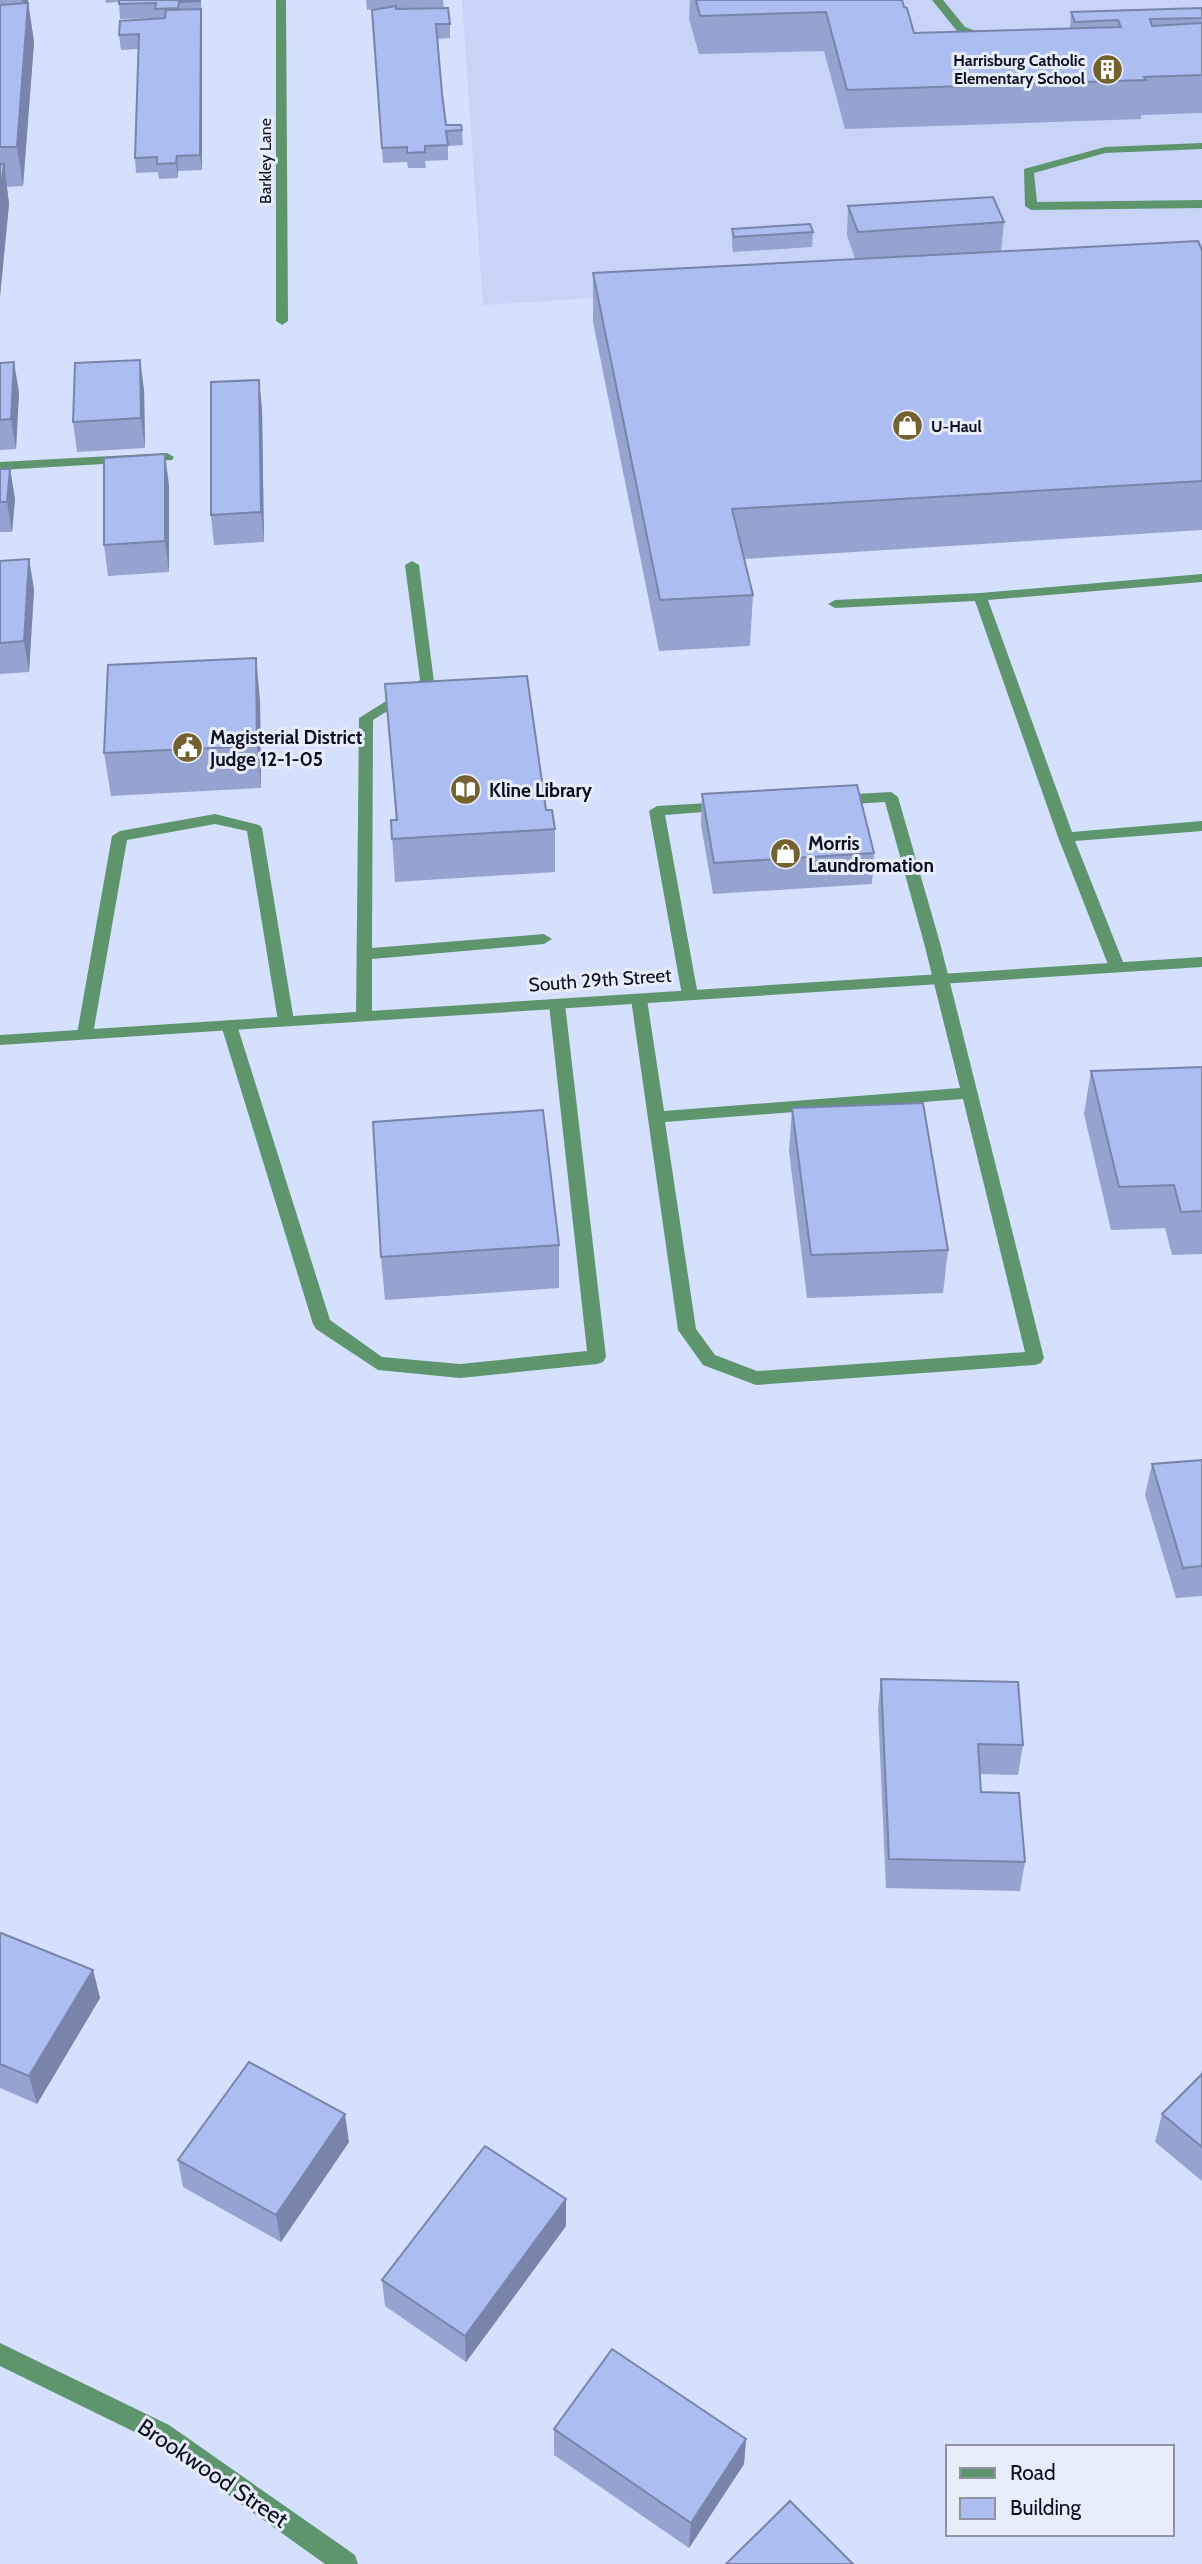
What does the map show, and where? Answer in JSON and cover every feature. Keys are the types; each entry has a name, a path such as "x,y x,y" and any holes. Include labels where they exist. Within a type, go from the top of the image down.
{"street":[{"name":"Barkley Lane","path":"281,0 282,321"},
{"path":"937,0 961,29 990,39 1002,39"},
{"path":"1202,146 1105,150 1028,171 1031,206 1202,204"},
{"path":"0,466 167,457"},
{"path":"364,1016 366,718 427,682 412,565"},
{"path":"835,604 980,597 1202,578"},
{"path":"980,597 1066,837 1117,967"},
{"path":"639,999 687,1330 709,1360 756,1378 1035,1358 941,979 891,797 822,801"},
{"path":"690,995 657,811 739,806"},
{"path":"85,1034 120,835 215,819 254,828 286,1021"},
{"path":"1066,837 1202,826"},
{"path":"365,954 544,939"},
{"name":"South 29th Street","path":"0,1040 1202,962"},
{"path":"229,1025 321,1324 378,1363 460,1371 597,1357 557,1004"},
{"path":"657,1117 970,1093"},
{"name":"Brookwood Street","path":"0,2354 160,2433 346,2564"}],"shaded area":[{"path":"462,0 1202,0 1202,259 483,305"}],"building":[{"path":"119,0 200,1 179,2 178,8 155,9 156,3 119,4"},
{"path":"696,0 902,0 914,33 1121,27 1118,20 1075,22 1071,12 1202,8 1202,18 1150,19 1152,26 1202,23 1202,75 1144,77 1146,80 847,90 826,12 700,16"},
{"path":"28,3 17,147 0,147 0,5"},
{"path":"396,6 396,9 448,8 450,24 436,24 442,94 446,125 461,125 462,130 446,131 448,145 425,146 425,152 407,153 407,147 382,148 372,10"},
{"path":"201,9 200,155 177,156 176,163 157,164 157,157 135,158 139,34 119,35 120,21 165,18 166,10"},
{"path":"0,164 4,164 0,197"},
{"path":"993,197 1004,222 858,232 848,206"},
{"path":"810,224 813,232 734,237 732,229"},
{"name":"U-Haul","path":"1198,241 1202,250 1202,481 732,509 753,595 660,600 593,273"},
{"path":"140,360 141,418 73,422 75,363"},
{"path":"14,362 11,419 0,420 0,363"},
{"path":"259,380 261,512 211,515 211,382"},
{"path":"165,454 165,541 104,545 104,458"},
{"path":"0,469 10,469 7,502 0,502"},
{"path":"29,559 24,641 0,643 0,561"},
{"path":"256,658 257,746 104,753 108,665"},
{"name":"Kline Library","path":"527,676 546,810 552,810 555,829 392,839 391,820 397,820 385,684"},
{"path":"857,785 874,853 714,863 702,794"},
{"path":"1202,1067 1202,1211 1181,1212 1174,1185 1119,1187 1091,1071"},
{"path":"923,1103 948,1250 811,1255 792,1108"},
{"path":"543,1110 559,1245 381,1257 373,1122"},
{"path":"1202,1460 1202,1566 1183,1568 1152,1464"},
{"path":"881,1679 1018,1682 1023,1745 978,1744 981,1792 1019,1793 1025,1862 889,1859"},
{"path":"1,1933 93,1970 29,2076 0,2064"},
{"path":"249,2062 345,2114 276,2215 178,2160"},
{"path":"1202,2074 1202,2147 1162,2114"},
{"path":"485,2146 566,2199 465,2336 382,2280"},
{"path":"612,2349 746,2439 691,2523 554,2429"},
{"path":"790,2501 853,2564 726,2564"}],"place":[{"name":"Harrisburg Catholic Elementary School","path":"1108,69"},
{"name":"U-Haul","path":"908,426"},
{"name":"Magisterial District Judge 12-1-05","path":"187,748"},
{"name":"Kline Library","path":"466,790"},
{"name":"Morris Laundromation","path":"785,854"}]}
